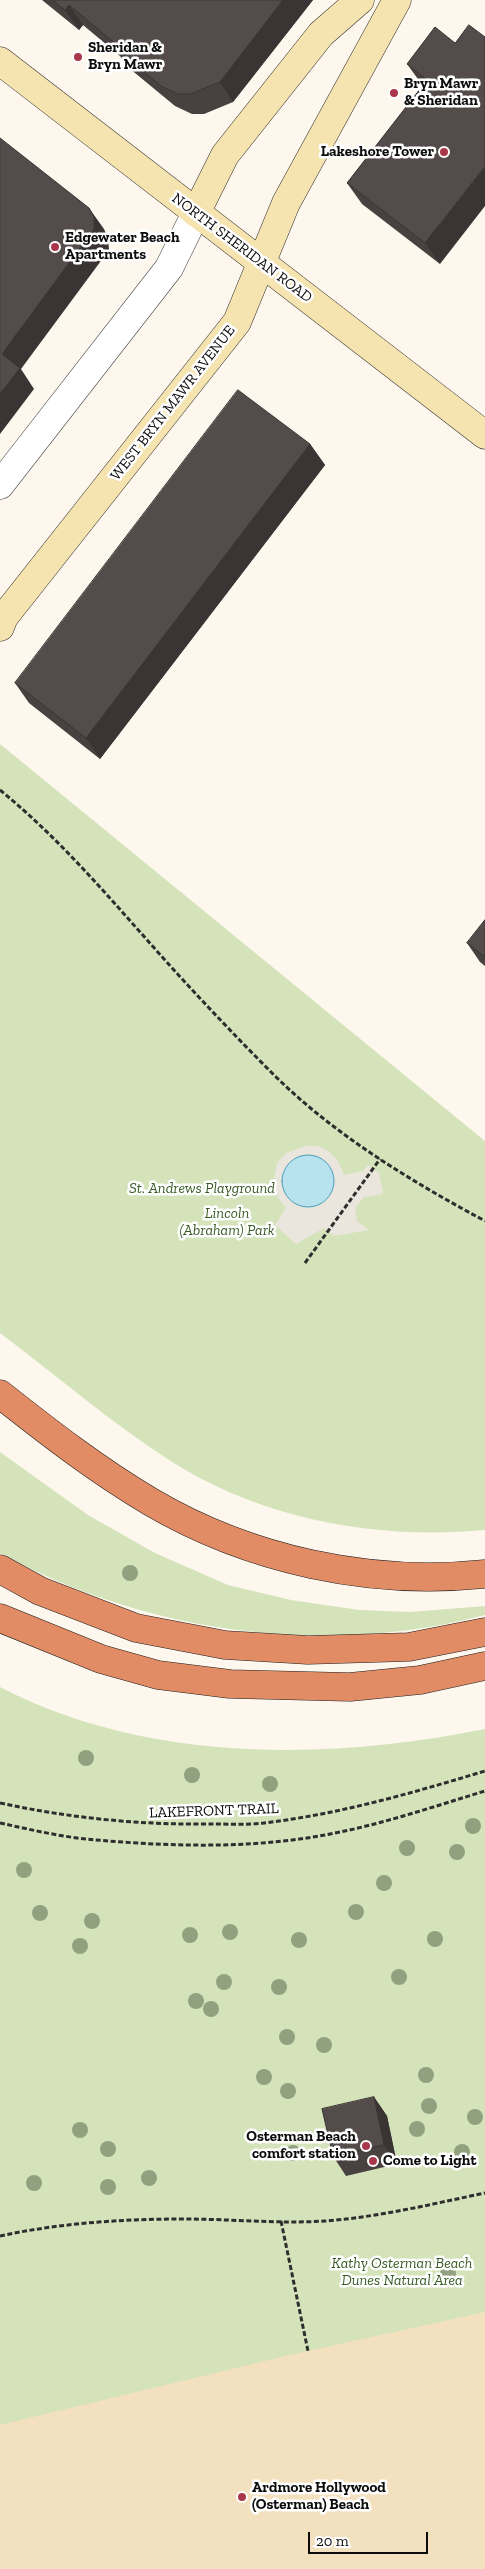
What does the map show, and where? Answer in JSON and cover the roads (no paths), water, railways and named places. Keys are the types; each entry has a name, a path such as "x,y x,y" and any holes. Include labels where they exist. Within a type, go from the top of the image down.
{"highway":[{"path":"0,1394 62,1442 151,1502 237,1543 308,1565 386,1576 464,1576 485,1574"},
{"path":"0,1569 40,1591 136,1628 225,1645 308,1650 409,1647 485,1632"},
{"path":"0,1618 102,1659 158,1675 230,1684 350,1688 420,1680 485,1666"}],"main road":[{"path":"196,214 225,155 321,34 360,0"},
{"name":"WEST BRYN MAWR AVENUE","path":"1,621 237,322 286,203 397,0"},
{"name":"NORTH SHERIDAN ROAD","path":"0,62 485,435"}],"street":[{"path":"0,485 169,268 196,214"}],"water":[{"path":"303,1155 313,1155 327,1162 334,1176 334,1186 327,1200 313,1207 303,1207 293,1203 286,1196 282,1186 282,1176 286,1166 293,1159"}],"place":[{"name":"Sheridan & Bryn Mawr","path":"78,57"},
{"name":"Bryn Mawr & Sheridan","path":"394,93"},
{"name":"Lakeshore Tower","path":"444,152"},
{"name":"Edgewater Beach Apartments","path":"55,247"},
{"name":"Osterman Beach comfort station","path":"366,2146"},
{"name":"Come to Light","path":"373,2161"},
{"name":"Ardmore Hollywood (Osterman) Beach","path":"242,2497"}],"park label":[{"name":"St. Andrews Playground","path":"202,1189"},
{"name":"Lincoln (Abraham) Park","path":"227,1222"},
{"name":"Kathy Osterman Beach Dunes Natural Area","path":"402,2272"}]}
